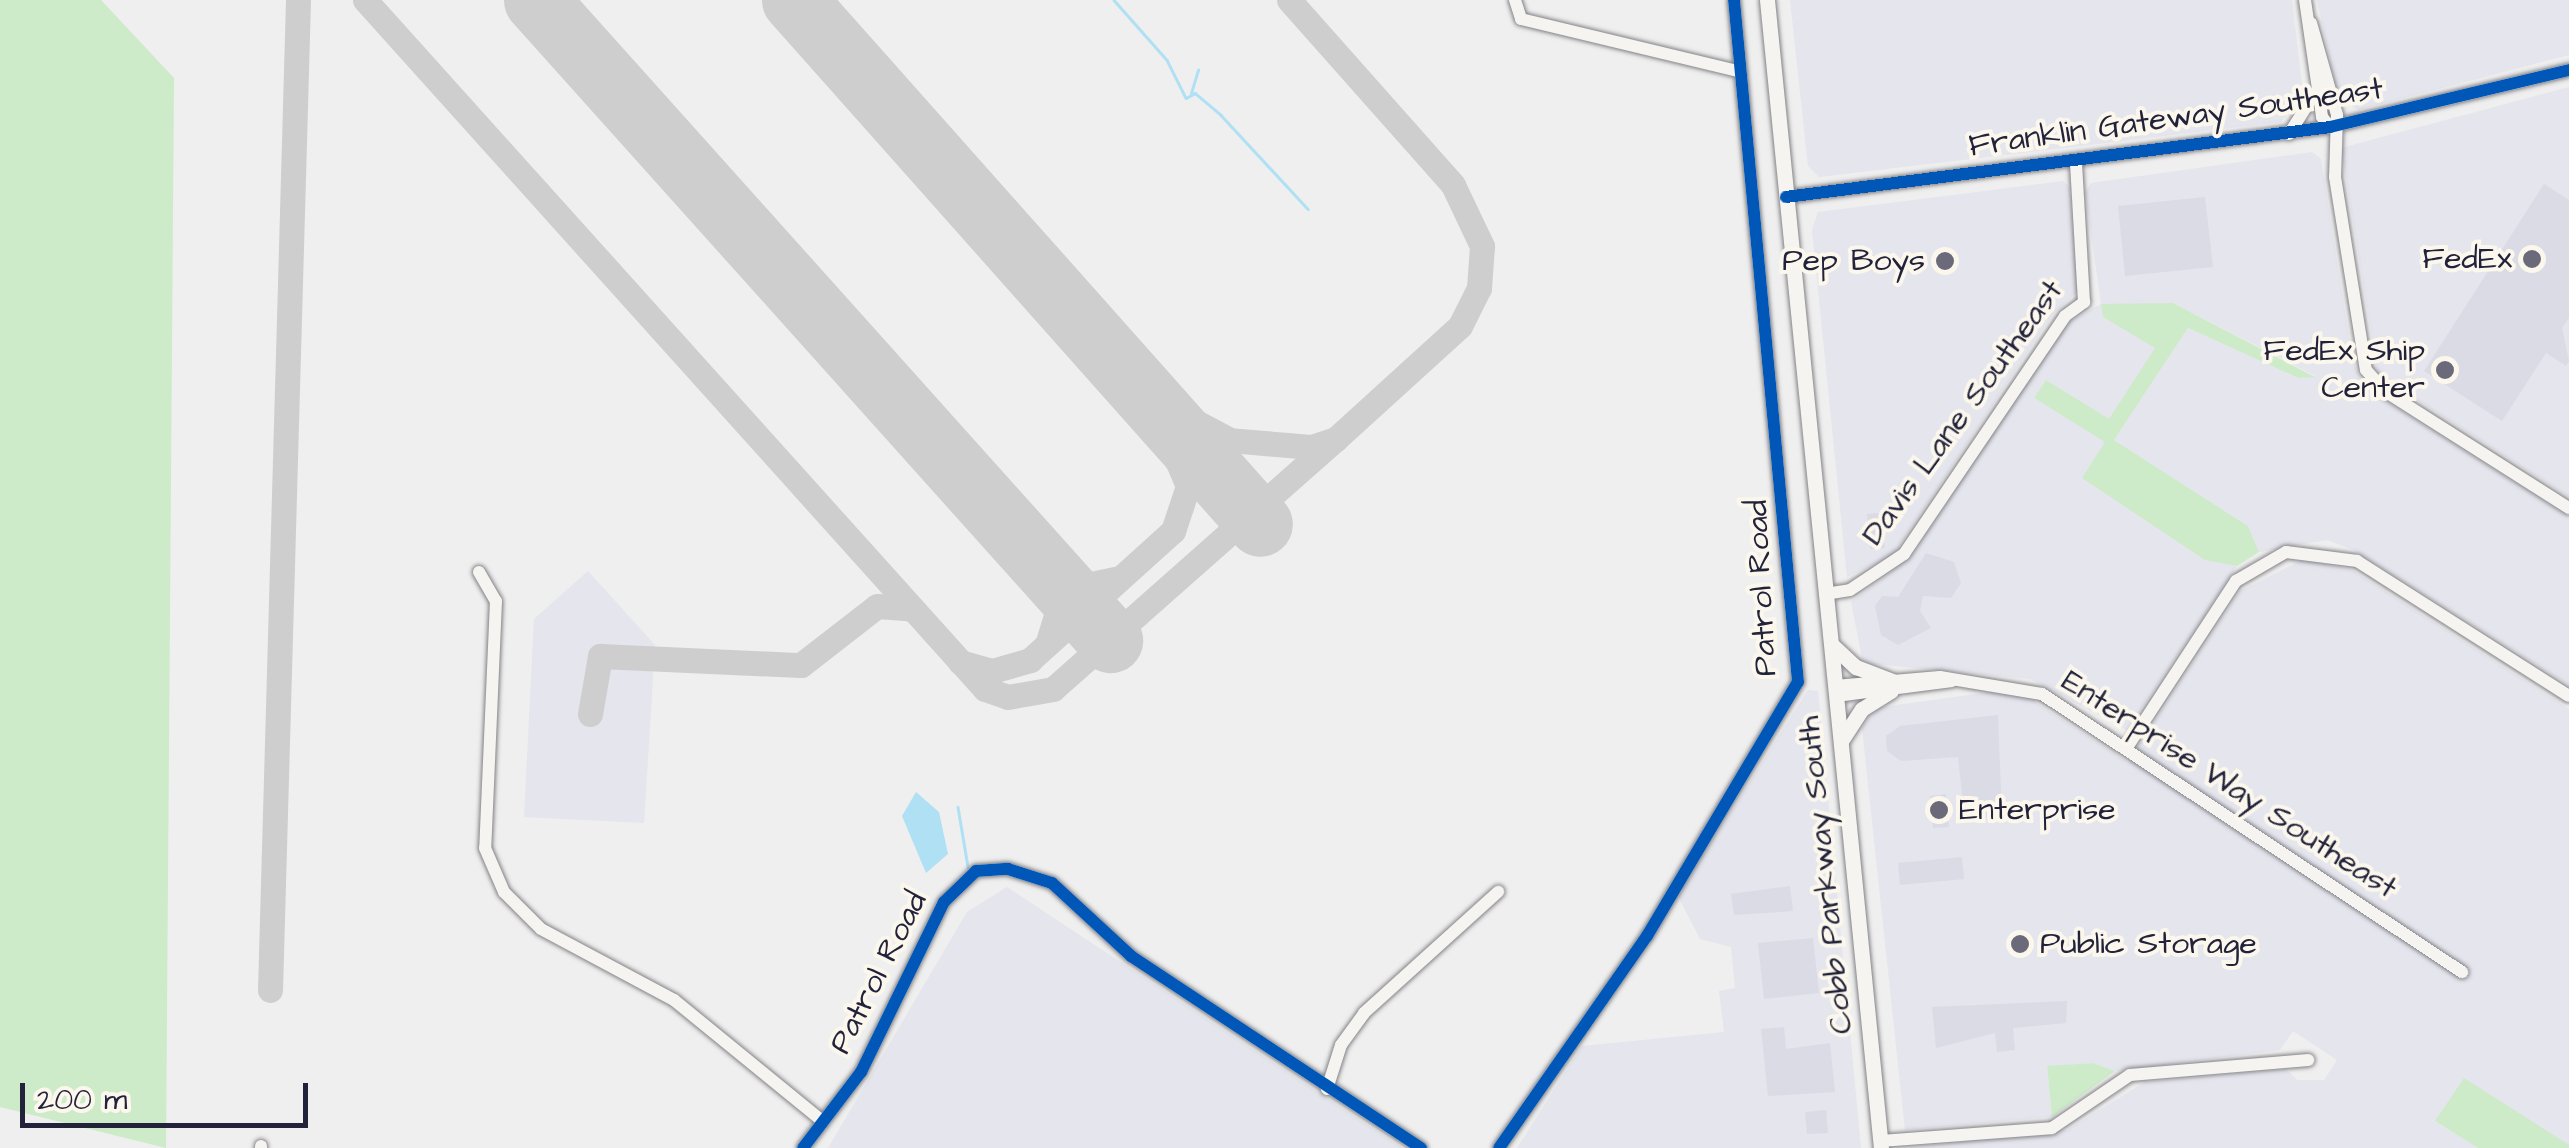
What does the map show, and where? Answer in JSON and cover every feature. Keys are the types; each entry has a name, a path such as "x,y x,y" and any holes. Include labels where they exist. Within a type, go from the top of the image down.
{"main road":[{"name":"Cobb Parkway South","path":"1767,0 1880,1144"},
{"path":"1832,644 1856,667 1892,686 1868,703 1841,741"}],"street":[{"path":"1516,0 1516,15 1742,72"},
{"name":"Patrol Road","path":"1498,1148 1646,936 1798,682 1734,0"},
{"path":"2305,0 2336,115 2330,127"},
{"path":"2310,23 2317,90 2330,127 2366,370 2390,394 2569,508"},
{"name":"Franklin Gateway Southeast","path":"1786,197 2076,164 2290,134 2569,70"},
{"path":"2290,134 2317,90"},
{"name":"Davis Lane Southeast","path":"1825,594 1850,590 1904,554 2065,316 2084,302 2076,164"},
{"path":"2126,749 2236,580 2286,552 2328,551 2357,561 2569,696"},
{"path":"479,572 496,601 486,848 504,892 540,929 674,1000 821,1120"},
{"name":"Enterprise Way Southeast","path":"1836,691 1954,680 2028,688 2462,972"},
{"name":"Patrol Road","path":"804,1148 860,1072 944,902 976,871 994,869 1052,883 1131,956 1421,1148"},
{"path":"1327,1089 1341,1045 1364,1013 1498,892"},
{"path":"1880,1144 2052,1128 2130,1075 2308,1060"}],"shaded area":[{"path":"1790,0 2292,0 2303,93 2281,122 1819,177 1808,166"},
{"path":"2317,0 2569,0 2569,55 2358,110 2338,97"},
{"path":"2569,87 2569,497 2378,375 2341,148"},
{"path":"2312,152 2321,159 2353,362 2365,388 2569,517 2569,685 2354,550 2327,540 2259,552 2248,526 2114,440 2188,328 2297,378 2315,376 2173,303 2103,317 2156,348 2109,420 2046,380 2034,398 2106,442 2083,478 2205,559 2237,566 2127,730 2030,679 1863,663 1851,602 1911,557 2065,324 2101,304 2085,192 2091,183"},
{"path":"2063,181 2070,187 2078,291 2053,314 1893,555 1847,577 1812,230 1818,212"},
{"path":"2304,559 2352,570 2569,709 2569,1145 2435,1121 2478,1148 1907,1148 2067,1130 2145,1082 2286,1069 2297,1080 2324,1080 2337,1060 2293,1031 2280,1050 2115,1071 2093,1063 2047,1067 2052,1117 1905,1130 1862,728 1875,708 1998,691 2029,698 2128,762 2240,591"},
{"path":"588,571 655,645 644,823 524,817 534,619"},
{"path":"1808,690 1818,691 1861,1148 1517,1148 1582,1046 1724,1032 1719,991 1735,988 1731,947 1700,939 1678,896"},
{"path":"1007,887 1402,1148 828,1148 967,912"}],"green space":[{"path":"0,0 101,0 174,78 166,1148 0,1107"},
{"path":"2173,303 2315,377 2298,378 2188,328 2114,440 2248,526 2259,552 2237,566 2205,560 2082,478 2105,442 2034,398 2046,380 2109,419 2155,348 2103,317 2101,304"},
{"path":"2093,1063 2115,1071 2052,1117 2047,1066"},
{"path":"2464,1078 2569,1148 2478,1148 2435,1121"}],"water":[{"path":"916,792 939,812 948,854 926,873 902,816"}],"building":[{"name":"FedEx","path":"2544,184 2569,200 2569,318 2562,328 2569,361 2566,366 2546,353 2502,421 2424,371"},
{"path":"2205,197 2213,267 2125,276 2118,206"},
{"path":"1879,513 1885,548 1870,549 1867,514"},
{"path":"1926,553 1954,562 1961,583 1951,598 1923,596 1920,611 1931,628 1898,645 1881,635 1875,606 1882,596 1898,597"},
{"path":"1998,715 2002,816 1965,820 1958,757 1901,761 1887,751 1886,736 1900,726"},
{"name":"Enterprise","path":"1946,794 1949,827 1933,828 1930,796"},
{"path":"1962,857 1964,879 1900,885 1898,863"},
{"path":"1790,886 1793,911 1734,915 1731,894"},
{"path":"1813,938 1819,993 1764,999 1758,943"},
{"path":"2067,1001 2066,1023 2013,1028 2015,1050 1997,1052 1995,1033 1936,1048 1932,1007"},
{"path":"1784,1027 1786,1049 1830,1043 1835,1092 1768,1096 1761,1029"},
{"path":"1826,1110 1828,1133 1807,1134 1805,1112"}],"waterway":[{"path":"1114,0 1167,60 1186,98 1195,93 1221,115 1308,209"},
{"path":"1191,93 1198,70"},
{"path":"958,807 968,867"}],"taxiway":[{"path":"270,990 298,0"},
{"path":"365,0 985,689 1008,697 1053,689 1336,439 1311,447 1230,440 1149,397"},
{"path":"1289,0 1453,185 1482,246 1479,288 1460,326 1336,439"},
{"path":"960,662 992,671 1030,660 1173,531 1188,486 1153,404"},
{"path":"1044,567 1086,585 1118,578"},
{"path":"1044,567 1058,609 1048,642"},
{"path":"590,714 600,656 801,665 877,606 908,608"}],"runway":[{"path":"536,0 1110,640"},
{"path":"794,0 1260,524"}],"cycle path":[{"path":"1499,1148 1647,936 1798,682 1734,0"},
{"path":"1786,197 2330,127 2569,70"},
{"path":"803,1148 861,1072 944,902 976,871 1008,869 1052,883 1131,956 1421,1148"}],"place":[{"name":"FedEx","path":"2532,259"},
{"name":"Pep Boys","path":"1945,261"},
{"name":"FedEx Ship Center","path":"2445,370"},
{"name":"Enterprise","path":"1939,810"},
{"name":"Public Storage","path":"2020,944"}]}
